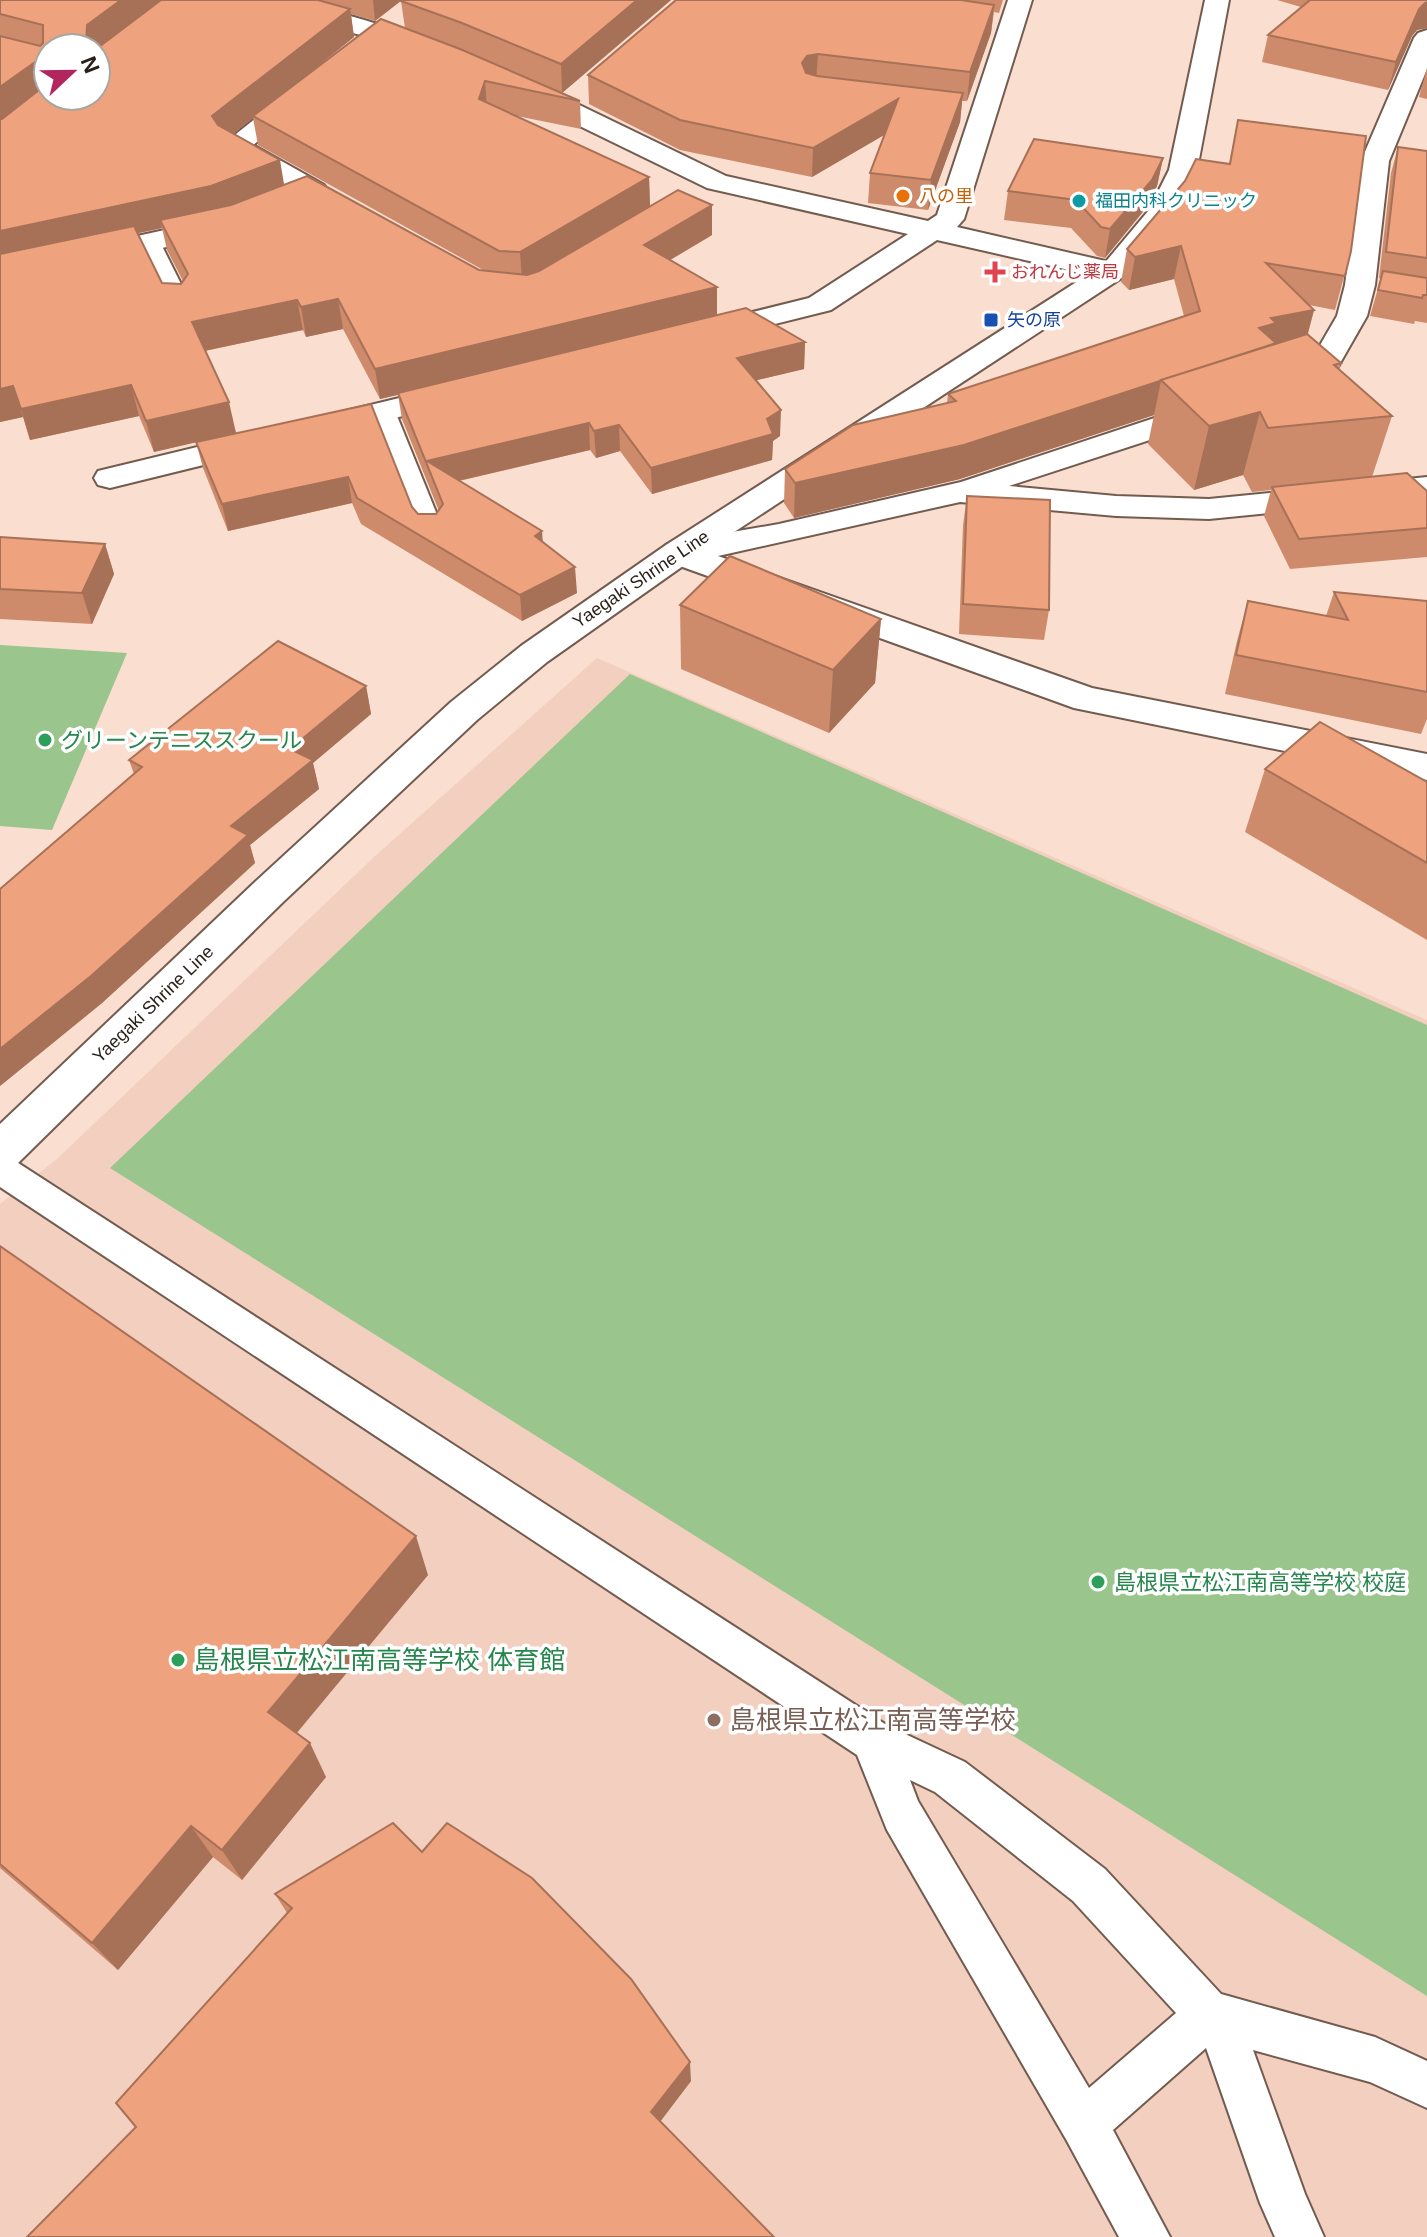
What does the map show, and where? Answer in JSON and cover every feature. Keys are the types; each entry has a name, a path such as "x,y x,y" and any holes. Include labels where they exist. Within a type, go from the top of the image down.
{"street":[{"path":"257,0 392,24 455,59"},
{"name":"Yaegaki Shrine Line","path":"0,1152 269,892 464,711 569,628 678,553 1113,271 1158,220 1173,196 1183,170 1217,0"},
{"path":"982,21 1016,13"},
{"path":"683,337 820,304 950,219 1016,13"},
{"path":"357,51 392,24"},
{"path":"678,553 779,534 960,492 1300,380 1324,365 1352,316 1374,287 1375,161 1427,38"},
{"path":"497,77 566,107 717,182 1113,271"},
{"path":"320,80 235,146 340,205"},
{"path":"566,107 591,86"},
{"path":"953,110 983,114"},
{"path":"690,198 717,182"},
{"path":"284,203 314,191"},
{"path":"0,275 226,226 255,214"},
{"path":"110,478 488,385"},
{"path":"960,492 1116,506 1209,509 1427,487"},
{"path":"678,553 1087,699 1427,767"}],"lane":[{"path":"149,242 180,306"},
{"path":"383,411 431,532"},
{"path":"0,1169 873,1741 950,1777 1089,1885 1214,2016 1284,2203 1300,2237"},
{"path":"873,1741 902,1815 1084,2124 1146,2237"},
{"path":"1214,2016 1375,2060 1427,2085"},
{"path":"1084,2124 1214,2016"}],"shaded area":[{"name":"島根県立松江南高等学校","path":"597,658 1427,1020 1427,2237 0,2237 0,1204 58,1158 374,857"}],"green space":[{"name":"グリーンテニススクール","path":"0,645 127,653 52,830 0,826"},
{"name":"島根県立松江南高等学校 校庭","path":"630,674 1427,1025 1427,1996 110,1168"}],"building":[{"path":"0,0 121,0 87,25 87,32 43,32 43,25 0,14"},
{"path":"161,0 318,0 350,9 212,116 218,125 280,160 211,186 0,231 0,119 32,96 32,112 112,112 112,37"},
{"path":"403,0 637,0 561,64"},
{"path":"676,0 961,0 994,5 970,72 818,54 807,56 802,63 806,73 817,76 963,93 931,180 870,173 898,99 813,148 680,120 588,75"},
{"path":"1310,0 1427,0 1427,3 1419,9 1396,62 1268,35"},
{"path":"381,19 580,101 485,81 479,99 649,177 520,252 499,251 253,116"},
{"path":"0,36 32,44 32,64 0,87"},
{"path":"1238,120 1366,136 1345,276 1266,263 1314,310 1271,318 1276,323 1259,328 1276,343 964,445 795,483 785,469 853,425 956,401 948,394 1200,311 1181,246 1135,257 1127,249 1185,181 1196,159 1230,164"},
{"path":"1034,139 1163,158 1152,180 1110,229 1101,227 1076,200 1008,191"},
{"path":"1398,147 1427,151 1427,258 1386,252"},
{"path":"307,176 479,270 527,275 539,271 678,190 712,205 644,245 717,287 375,369 338,299 301,307 297,300 192,322 229,402 146,421 131,385 21,409 13,386 0,389 0,254 134,226 162,283 181,284 188,274 160,220 231,205"},
{"path":"1383,271 1427,278 1427,295 1422,298 1378,290"},
{"path":"746,308 805,342 737,358 781,410 767,419 773,434 651,468 619,425 594,431 589,423 427,461 542,531 535,536 575,567 520,595 357,498 348,477 222,504 196,442 371,404 412,507 418,514 436,514 443,504 398,393"},
{"path":"1307,334 1341,363 1334,365 1392,416 1268,428 1260,412 1209,426 1161,380"},
{"path":"1407,473 1427,491 1427,528 1299,539 1272,487"},
{"path":"967,496 1050,500 1049,610 963,604"},
{"path":"0,537 105,544 82,593 0,589"},
{"path":"730,556 881,619 833,670 680,605"},
{"path":"1334,592 1427,601 1427,692 1236,655 1248,601 1348,620"},
{"path":"278,641 366,686 290,749 313,760 231,826 248,835 91,976 0,1049 0,889 142,767 129,760"},
{"path":"1320,722 1427,782 1427,863 1265,769"},
{"name":"島根県立松江南高等学校 体育館","path":"0,1246 416,1536 268,1712 310,1743 222,1850 191,1826 92,1943 0,1864"},
{"path":"393,1823 422,1852 447,1823 532,1878 631,1979 690,2062 651,2112 774,2237 27,2237 136,2127 116,2103 292,1908 275,1894"}],"place":[{"name":"八の里","path":"903,196"},
{"name":"福田内科クリニック","path":"1079,201"},
{"name":"おれんじ薬局","path":"995,272"},
{"name":"矢の原","path":"991,320"},
{"name":"グリーンテニススクール","path":"45,740"},
{"name":"島根県立松江南高等学校 校庭","path":"1098,1582"},
{"name":"島根県立松江南高等学校 体育館","path":"178,1660"},
{"name":"島根県立松江南高等学校","path":"714,1720"}]}
